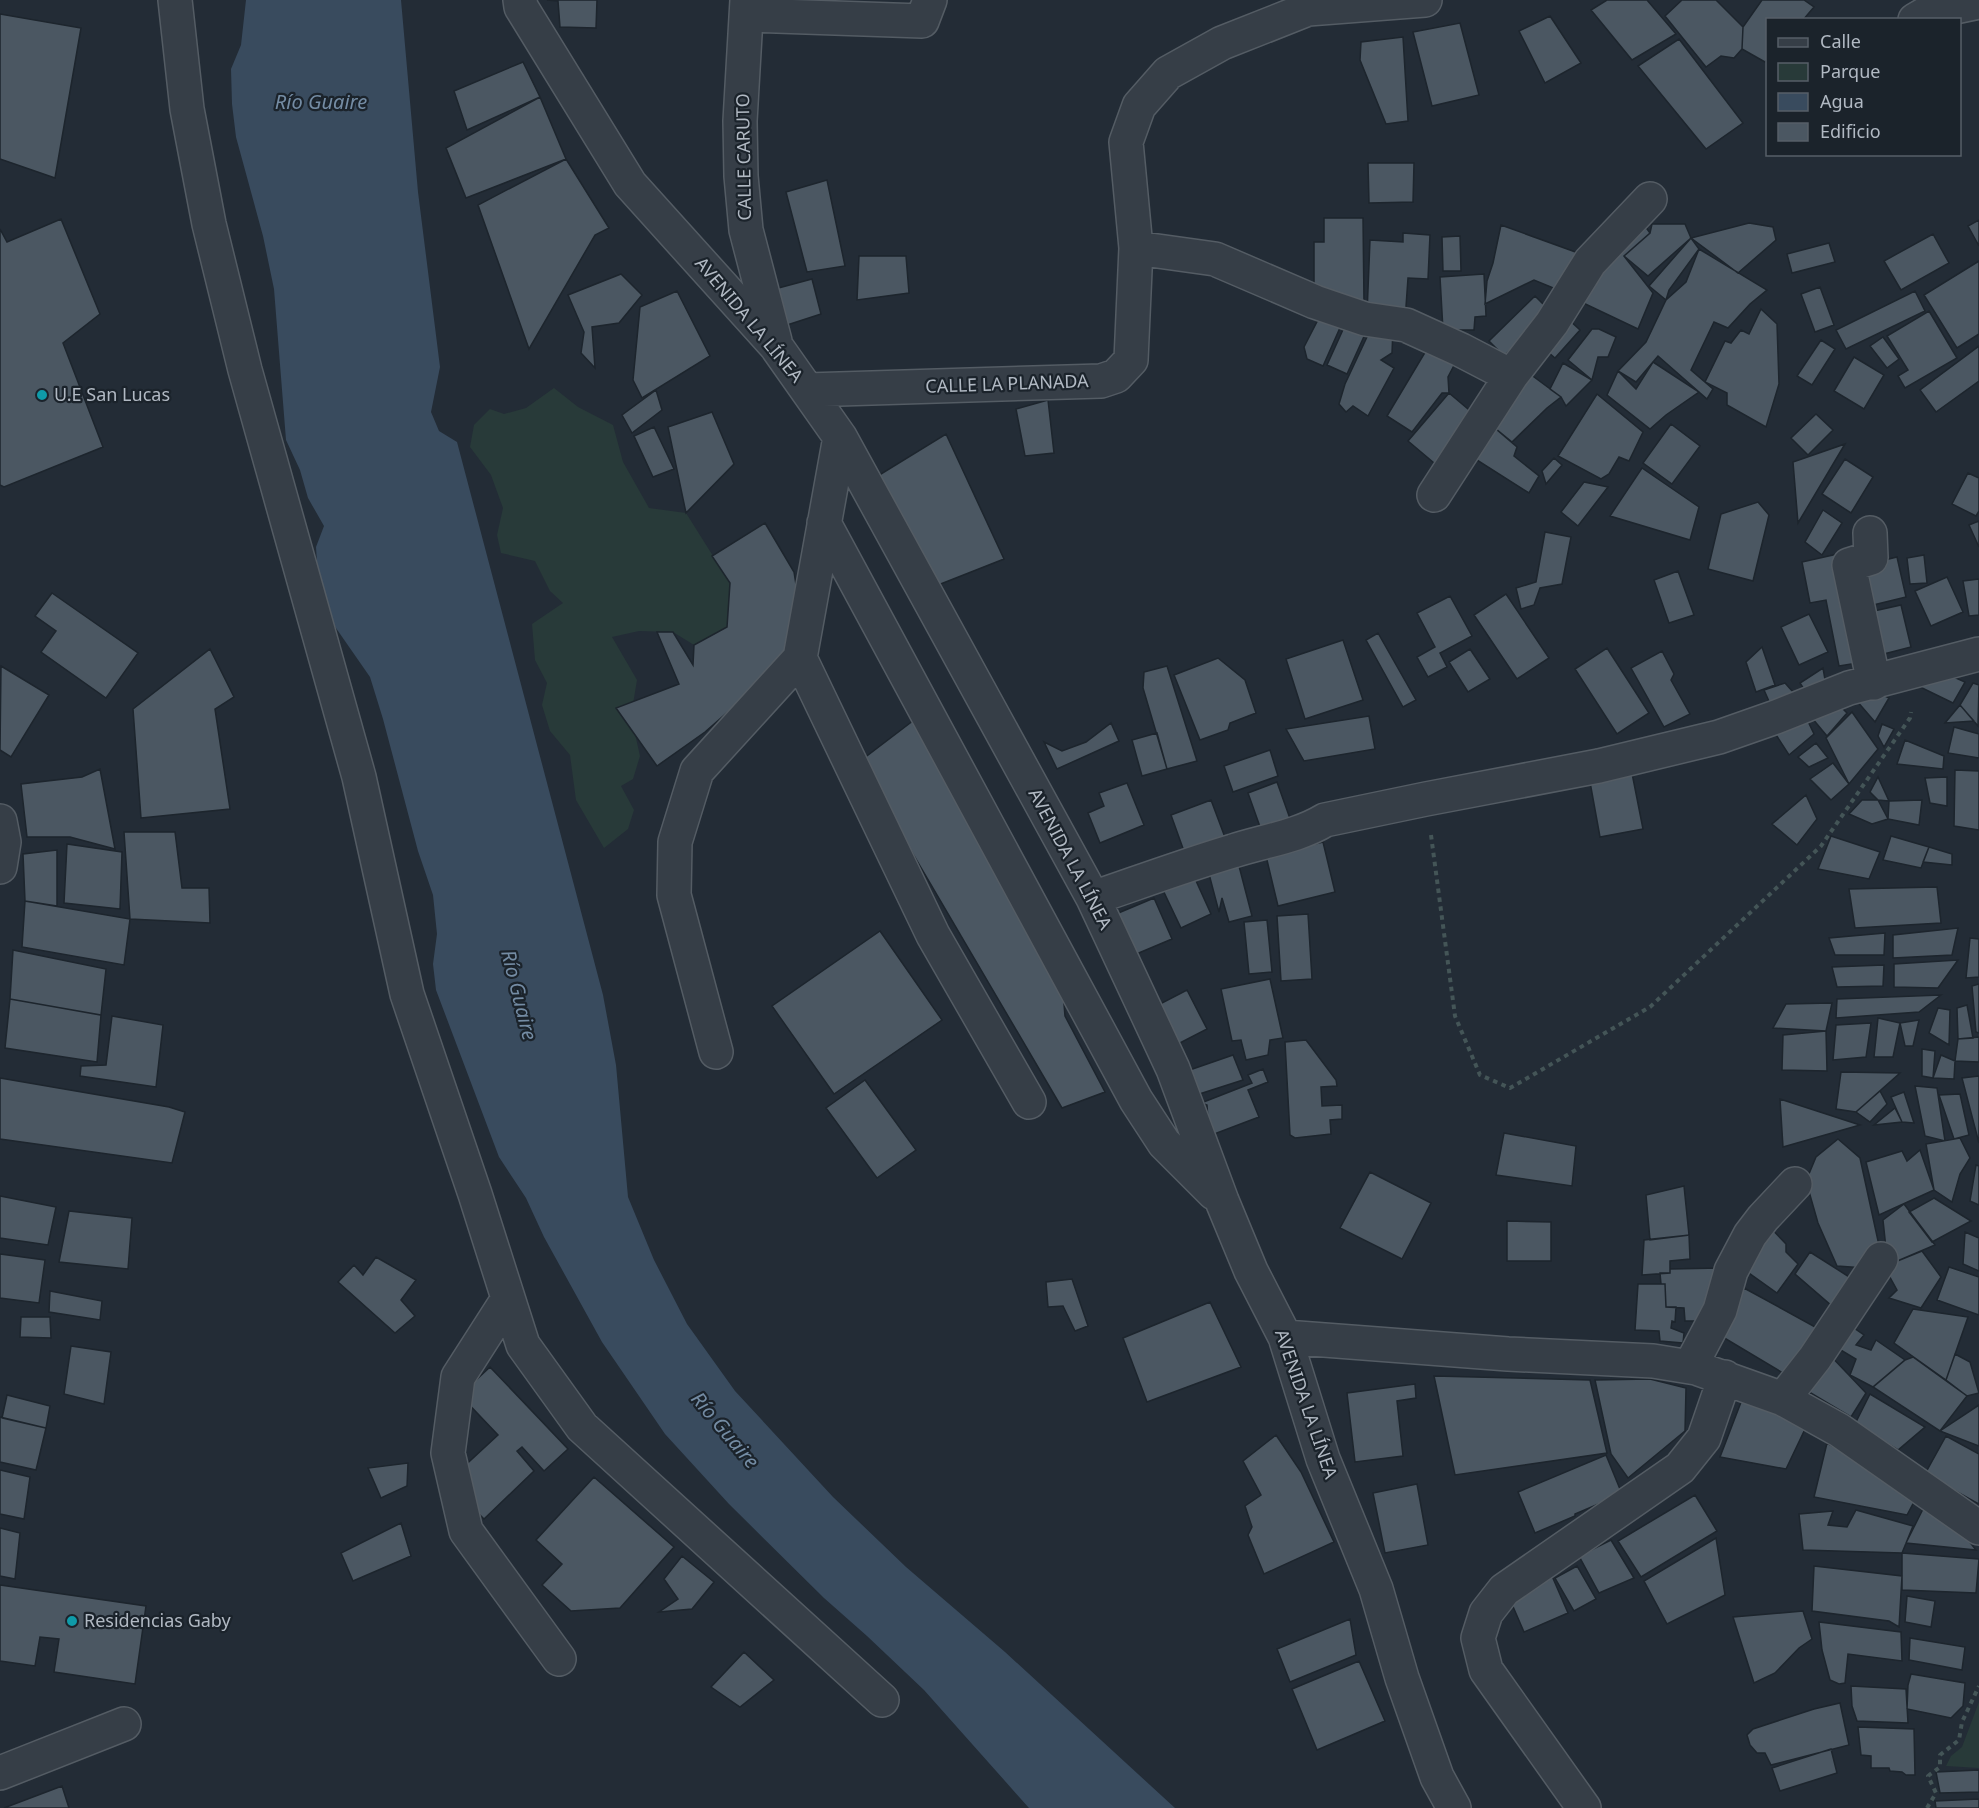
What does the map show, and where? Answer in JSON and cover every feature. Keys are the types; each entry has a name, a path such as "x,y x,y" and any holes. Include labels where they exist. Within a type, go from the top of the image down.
{"street":[{"path":"175,0 187,109 209,224 245,370 359,777 407,994 523,1345 582,1426 882,1700"},
{"name":"AVENIDA LA LÍNEA","path":"520,0 521,7 630,184 776,346 840,437 1093,898 1173,1069 1222,1201 1251,1270 1285,1337 1323,1459 1376,1589 1402,1678 1437,1777 1454,1808"},
{"path":"748,8 922,21 930,0"},
{"name":"CALLE LA PLANADA","path":"807,390 1101,381 1116,376 1131,360 1136,248 1126,142 1139,106 1168,73 1222,43 1308,9 1425,0"},
{"path":"1919,11 1979,2"},
{"name":"CALLE CARUTO","path":"748,8 740,121 741,176 746,230 776,346"},
{"path":"1434,495 1511,376 1552,323 1590,262 1650,199"},
{"path":"1136,248 1215,259 1315,303 1365,319 1406,325 1511,376"},
{"path":"716,1052 674,895 675,842 697,771 800,658 840,437"},
{"path":"824,523 1136,1100 1164,1143 1222,1201"},
{"path":"1870,533 1870,558 1848,565 1874,683"},
{"path":"1093,898 1304,830 1324,820 1599,766 1719,736 1776,717 1849,688 1979,654"},
{"path":"800,658 933,935 1029,1102"},
{"path":"0,821 4,842 0,867"},
{"path":"1690,1366 1720,1310 1731,1271 1750,1235 1795,1184"},
{"path":"1783,1399 1815,1358 1881,1259"},
{"path":"508,1299 458,1377 448,1453 466,1531 559,1659"},
{"path":"1285,1337 1508,1354 1653,1361 1690,1366 1783,1399 1839,1430 1979,1528"},
{"path":"1584,1808 1486,1670 1478,1638 1480,1629 1486,1613 1504,1590 1680,1468 1704,1438 1725,1377"},
{"path":"0,1773 124,1724"}],"path":[{"path":"1426,799 1455,1016 1480,1076 1510,1088 1650,1007 1815,851 1910,718 1922,669"},
{"path":"1927,1808 1936,1792 1928,1776 1940,1767 1940,1755 1959,1740 1962,1722 1979,1686"}],"green space":[{"path":"554,388 578,407 613,425 623,462 649,508 686,513 730,583 727,627 694,645 673,632 639,631 612,637 637,680 631,716 640,756 633,779 621,786 634,810 628,829 604,848 576,800 570,755 550,731 542,705 547,683 535,660 532,624 563,603 550,591 535,561 501,553 497,535 503,508 491,475 470,447 474,425 490,409 504,414 526,408"},
{"path":"1979,1702 1979,1768 1946,1766 1951,1756 1962,1747"}],"water":[{"name":"Río Guaire","path":"246,0 401,0 418,192 440,367 431,412 439,431 457,442 603,995 616,1065 628,1197 654,1260 687,1324 735,1391 833,1497 906,1567 1005,1652 1175,1808 1029,1808 924,1690 824,1598 729,1504 665,1434 602,1342 544,1237 526,1198 499,1157 436,990 433,964 437,934 433,895 418,851 383,719 370,677 329,618 318,577 316,547 324,526 308,498 300,470 286,440 274,289 263,236 236,137 232,104 231,69 241,45"}],"building":[{"path":"547,0 597,0 596,28 560,27 558,1"},
{"path":"1607,0 1647,0 1676,34 1632,60 1591,10"},
{"path":"1682,0 1716,0 1743,27 1742,49 1734,58 1721,56 1706,67 1665,16"},
{"path":"1762,0 1804,0 1814,7 1805,18 1766,18 1765,62 1742,49 1743,27"},
{"path":"0,14 81,28 55,178 0,159"},
{"path":"1550,16 1581,63 1545,83 1519,31"},
{"path":"1460,23 1479,95 1432,106 1413,32"},
{"path":"1403,37 1408,121 1386,124 1360,60 1361,42"},
{"path":"1679,39 1743,123 1706,149 1638,66"},
{"path":"523,62 540,97 467,130 454,91"},
{"path":"540,97 566,159 466,198 446,148"},
{"path":"566,159 609,228 595,235 529,349 478,205"},
{"path":"1368,163 1414,163 1413,202 1369,203"},
{"path":"827,180 845,266 807,272 786,192"},
{"path":"1324,218 1363,218 1364,302 1314,294 1314,242 1324,242"},
{"name":"U.E San Lucas","path":"61,219 100,314 63,343 103,447 4,487 0,485 0,229 7,242"},
{"path":"1979,220 1979,246 1968,226"},
{"path":"1642,222 1650,233 1624,256 1653,293 1638,329 1579,301"},
{"path":"1749,223 1773,227 1776,240 1738,273 1691,238"},
{"path":"1652,224 1685,224 1691,238 1648,276 1624,256 1650,233"},
{"path":"1501,225 1581,254 1563,292 1534,280 1485,304 1487,281"},
{"path":"1403,233 1430,235 1428,279 1408,278 1405,321 1367,314 1370,240 1403,242"},
{"path":"1933,234 1949,263 1901,290 1884,261"},
{"path":"1460,236 1461,271 1443,271 1442,237"},
{"path":"1691,238 1699,249 1669,290 1666,300 1649,286"},
{"path":"1829,243 1835,262 1792,273 1787,254"},
{"path":"1699,249 1767,290 1750,304 1728,328 1714,322 1691,370 1713,389 1707,399 1658,356 1636,382 1618,371 1646,342 1666,300 1686,282"},
{"path":"859,256 906,256 909,293 857,300"},
{"path":"1979,261 1979,334 1957,348 1924,295"},
{"path":"621,274 642,295 619,323 592,327 595,368 581,353 584,332 568,295"},
{"path":"1484,274 1486,316 1475,317 1474,330 1443,330 1440,277"},
{"path":"812,279 821,314 781,327 771,290"},
{"path":"1820,287 1834,325 1815,332 1801,294"},
{"path":"677,291 710,356 642,398 633,380 640,307"},
{"path":"1915,291 1925,311 1846,349 1836,330"},
{"path":"1535,296 1550,311 1504,356 1489,341"},
{"path":"1761,309 1777,324 1779,384 1766,427 1727,405 1727,393 1705,382 1725,341 1731,343 1741,330 1749,334"},
{"path":"1929,311 1957,358 1905,388 1898,376 1908,370 1887,336"},
{"path":"1322,312 1343,321 1323,366 1307,359 1304,347"},
{"path":"1567,318 1580,330 1555,358 1542,347"},
{"path":"1374,322 1393,329 1392,353 1381,360 1394,368 1368,416 1353,406 1346,412 1339,404 1345,384"},
{"path":"1346,323 1366,332 1347,374 1327,365"},
{"path":"1592,329 1599,329 1616,337 1608,357 1598,357 1592,380 1568,360"},
{"path":"1883,337 1899,359 1887,368 1870,346"},
{"path":"1821,340 1835,349 1812,385 1797,376"},
{"path":"1430,344 1459,356 1448,377 1449,393 1442,393 1412,432 1387,416"},
{"path":"1979,346 1979,381 1936,412 1920,390"},
{"path":"1854,357 1884,375 1864,409 1834,391"},
{"path":"1653,362 1699,392 1650,429 1607,395 1618,371 1636,389"},
{"path":"1563,363 1592,380 1566,406 1561,397 1550,389"},
{"path":"1530,374 1561,397 1512,442 1490,424"},
{"path":"656,390 662,410 632,433 622,415"},
{"path":"1449,393 1481,420 1440,468 1408,441"},
{"path":"1597,394 1643,432 1629,461 1619,457 1609,474 1601,479 1558,456"},
{"path":"1048,400 1054,453 1025,456 1016,409"},
{"path":"712,412 734,464 686,513 668,427"},
{"path":"1816,414 1833,430 1808,455 1791,438"},
{"path":"1490,424 1517,447 1514,456 1539,476 1529,493 1469,455"},
{"path":"1671,424 1700,446 1672,484 1643,463"},
{"path":"654,427 674,469 653,477 634,436"},
{"path":"946,434 1004,559 933,587 876,477"},
{"path":"1845,444 1798,523 1793,462"},
{"path":"1554,458 1562,465 1546,484 1542,471"},
{"path":"1845,459 1873,477 1851,513 1822,494"},
{"path":"1642,468 1699,507 1690,540 1610,516"},
{"path":"1968,473 1979,478 1979,511 1976,516 1952,504"},
{"path":"1584,482 1608,487 1578,526 1561,512"},
{"path":"1758,502 1769,515 1753,581 1708,569 1721,514"},
{"path":"1823,510 1842,523 1822,555 1805,542"},
{"path":"1979,521 1979,547 1969,525"},
{"path":"765,523 794,572 803,629 746,696 705,732 657,766 616,708 679,684 657,632 673,632 693,665 694,645 727,627 730,583 712,556"},
{"path":"1545,532 1571,537 1562,584 1540,588 1534,605 1521,609 1516,588 1536,582"},
{"path":"1842,553 1864,662 1839,666 1826,600 1810,603 1802,562"},
{"path":"1924,555 1927,583 1910,584 1907,558"},
{"path":"1897,557 1906,597 1865,607 1856,567"},
{"path":"1678,571 1694,615 1669,623 1654,580"},
{"path":"1947,577 1963,612 1931,626 1915,591"},
{"path":"1979,579 1979,615 1969,616 1963,581"},
{"path":"52,593 138,653 106,698 41,652 56,631 35,616"},
{"path":"1506,594 1549,658 1517,679 1474,615"},
{"path":"1450,596 1472,636 1440,653 1447,667 1428,677 1417,657 1435,647 1417,613"},
{"path":"1901,605 1911,647 1876,656 1865,613"},
{"path":"1809,614 1828,652 1799,665 1781,627"},
{"path":"1378,633 1416,700 1403,707 1366,640"},
{"path":"1343,640 1363,700 1305,719 1286,659"},
{"path":"1762,647 1775,685 1756,692 1746,662"},
{"path":"1607,648 1649,713 1617,734 1575,669"},
{"path":"210,649 234,697 215,709 230,809 141,818 133,709"},
{"path":"1470,649 1490,679 1468,692 1449,662"},
{"path":"1662,651 1674,674 1671,680 1690,714 1664,727 1631,668"},
{"path":"1218,658 1245,680 1256,713 1230,723 1228,730 1200,740 1174,675"},
{"path":"1,666 49,695 11,757 0,750"},
{"path":"1167,666 1197,761 1167,769 1143,688 1144,672"},
{"path":"1931,667 1965,682 1953,703 1918,686"},
{"path":"1823,668 1827,691 1809,697 1800,683"},
{"path":"1785,683 1801,701 1776,717 1764,690"},
{"path":"1973,683 1979,685 1978,726 1960,705"},
{"path":"1865,686 1889,698 1875,722 1856,700"},
{"path":"1830,696 1847,713 1827,736 1807,712"},
{"path":"1960,705 1974,721 1945,723"},
{"path":"1803,711 1814,734 1789,755 1773,730"},
{"path":"1852,712 1878,749 1849,784 1826,738"},
{"path":"1369,716 1375,749 1304,761 1286,729"},
{"path":"918,717 1062,979 1065,1016 1105,1092 1062,1108 859,762"},
{"path":"1111,723 1119,741 1057,769 1044,742 1062,751 1086,742"},
{"path":"1882,724 1894,729 1884,747 1878,736"},
{"path":"1954,727 1979,734 1979,758 1948,753"},
{"path":"1157,733 1167,769 1142,776 1132,740"},
{"path":"1905,740 1944,756 1943,769 1897,764"},
{"path":"1816,743 1828,758 1809,767 1798,757"},
{"path":"1270,750 1278,776 1233,792 1224,766"},
{"path":"1630,763 1643,829 1600,837 1588,771"},
{"path":"1833,763 1849,784 1831,800 1810,779"},
{"path":"100,769 115,849 70,837 27,837 21,784 82,777"},
{"path":"1955,770 1979,771 1979,830 1954,826"},
{"path":"1878,777 1889,801 1878,800 1870,792"},
{"path":"1947,777 1947,806 1930,803 1925,778"},
{"path":"1277,782 1293,827 1264,838 1248,793"},
{"path":"1127,783 1144,825 1100,843 1088,813 1104,806 1099,793"},
{"path":"1806,795 1817,819 1797,845 1772,824"},
{"path":"1211,800 1226,840 1185,854 1171,815"},
{"path":"1862,800 1878,800 1888,819 1872,824 1849,814"},
{"path":"1922,800 1919,825 1888,819 1889,801"},
{"path":"124,832 175,832 182,888 209,888 210,923 130,919"},
{"path":"1831,836 1880,852 1869,879 1818,869"},
{"path":"1891,836 1929,847 1921,868 1883,860"},
{"path":"1323,842 1335,892 1278,906 1266,856"},
{"path":"67,844 122,852 120,909 64,903"},
{"path":"1929,847 1952,854 1952,865 1923,862"},
{"path":"57,850 57,906 25,901 23,854"},
{"path":"1239,866 1252,916 1229,922 1222,898 1219,912 1209,874"},
{"path":"1192,872 1211,914 1181,928 1161,886"},
{"path":"1937,887 1941,923 1855,928 1849,889"},
{"path":"1154,898 1172,939 1134,955 1116,914"},
{"path":"25,901 130,919 124,965 22,947"},
{"path":"1308,914 1312,979 1281,981 1277,916"},
{"path":"1267,920 1272,972 1249,974 1244,922"},
{"path":"1958,928 1952,955 1893,958 1893,935"},
{"path":"880,931 942,1020 834,1094 772,1006"},
{"path":"1885,933 1884,955 1835,955 1829,938"},
{"path":"1970,938 1979,939 1979,977 1966,978"},
{"path":"13,950 106,969 101,1015 10,999"},
{"path":"1958,960 1938,988 1894,987 1894,964"},
{"path":"1884,965 1883,986 1837,987 1832,967"},
{"path":"1270,979 1283,1038 1270,1040 1268,1055 1246,1060 1241,1040 1232,1041 1221,989"},
{"path":"1979,984 1979,1033 1976,1032 1972,986"},
{"path":"1187,990 1207,1029 1178,1044 1158,1005"},
{"path":"1941,995 1919,1012 1836,1018 1837,999"},
{"path":"10,999 101,1015 97,1062 5,1048"},
{"path":"1832,1003 1826,1031 1773,1028 1786,1004"},
{"path":"1967,1005 1973,1038 1958,1039 1957,1008"},
{"path":"1938,1008 1950,1010 1949,1045 1929,1033"},
{"path":"112,1016 163,1025 156,1087 80,1076 81,1066 106,1065"},
{"path":"1878,1018 1900,1023 1893,1057 1874,1057"},
{"path":"1919,1020 1913,1046 1905,1046 1900,1023"},
{"path":"1871,1023 1866,1057 1833,1060 1836,1025"},
{"path":"1826,1031 1827,1071 1782,1070 1783,1035"},
{"path":"1979,1037 1979,1062 1955,1061 1958,1039"},
{"path":"1306,1040 1336,1080 1337,1086 1321,1087 1322,1106 1342,1105 1342,1119 1330,1120 1331,1134 1295,1138 1290,1135 1285,1042"},
{"path":"1922,1049 1935,1051 1933,1078 1922,1076"},
{"path":"1233,1055 1243,1080 1190,1097 1181,1073"},
{"path":"1941,1055 1955,1061 1954,1079 1933,1078"},
{"path":"1263,1069 1268,1082 1248,1090 1259,1117 1209,1136 1207,1105 1201,1103 1252,1083 1248,1075"},
{"path":"1841,1072 1900,1073 1856,1112 1836,1109"},
{"path":"1979,1076 1979,1143 1962,1078"},
{"path":"0,1078 169,1107 185,1112 172,1163 0,1139"},
{"path":"865,1080 916,1150 877,1178 826,1108"},
{"path":"1915,1086 1937,1088 1945,1141 1925,1136"},
{"path":"1880,1091 1887,1104 1870,1122 1856,1112"},
{"path":"1904,1092 1914,1123 1902,1122 1891,1097"},
{"path":"1960,1094 1969,1135 1954,1139 1939,1095"},
{"path":"1780,1099 1860,1125 1783,1147"},
{"path":"1895,1108 1902,1122 1874,1125"},
{"path":"1504,1133 1576,1146 1572,1186 1496,1175"},
{"path":"1960,1138 1970,1158 1960,1174 1952,1202 1934,1190 1926,1144"},
{"path":"1838,1139 1860,1158 1880,1250 1865,1268 1837,1266 1818,1223 1806,1181 1816,1157"},
{"path":"1920,1150 1934,1190 1879,1215 1866,1162 1902,1151 1907,1161"},
{"path":"1976,1165 1979,1166 1979,1205 1970,1201"},
{"path":"1370,1172 1431,1203 1402,1259 1340,1228"},
{"path":"1684,1186 1689,1235 1650,1240 1646,1195"},
{"path":"0,1196 56,1207 48,1245 0,1238"},
{"path":"1934,1198 1971,1221 1932,1242 1909,1212"},
{"path":"1904,1204 1935,1245 1895,1262 1887,1258 1883,1220"},
{"path":"69,1211 132,1218 128,1269 59,1262"},
{"path":"1507,1221 1551,1222 1551,1261 1507,1261"},
{"path":"1767,1224 1786,1244 1786,1252 1798,1264 1777,1293 1739,1266"},
{"path":"1965,1232 1979,1238 1979,1271 1963,1264"},
{"path":"1689,1235 1690,1259 1670,1261 1670,1273 1642,1275 1644,1240"},
{"path":"1922,1251 1941,1277 1921,1308 1889,1298 1897,1290 1886,1270 1895,1262"},
{"path":"1810,1252 1854,1280 1839,1312 1795,1274"},
{"path":"0,1254 45,1260 39,1303 0,1298"},
{"path":"376,1257 416,1280 401,1300 415,1316 395,1333 338,1282 354,1265 363,1275"},
{"path":"1949,1267 1979,1277 1979,1315 1937,1300"},
{"path":"1721,1268 1709,1321 1685,1321 1684,1308 1666,1307 1665,1284 1661,1284 1660,1273 1670,1273 1670,1269"},
{"path":"1072,1279 1088,1326 1075,1331 1063,1306 1048,1307 1046,1282"},
{"path":"1638,1284 1665,1284 1666,1307 1676,1307 1675,1322 1672,1321 1671,1328 1684,1333 1683,1343 1660,1341 1659,1331 1635,1330"},
{"path":"1744,1288 1817,1328 1788,1376 1716,1333"},
{"path":"50,1291 102,1301 100,1320 49,1312"},
{"path":"1210,1302 1241,1367 1147,1402 1123,1338"},
{"path":"1913,1309 1968,1317 1946,1380 1894,1343"},
{"path":"21,1317 50,1317 51,1338 20,1337"},
{"path":"1848,1324 1864,1335 1856,1345 1871,1350 1876,1340 1905,1360 1873,1387 1850,1375 1856,1359 1834,1346"},
{"path":"71,1346 111,1352 104,1404 64,1394"},
{"path":"1826,1351 1866,1393 1851,1417 1799,1386"},
{"path":"1955,1354 1970,1362 1979,1393 1967,1396 1946,1380"},
{"path":"1913,1357 1967,1396 1940,1431 1873,1387 1905,1360"},
{"path":"490,1367 568,1449 544,1471 522,1447 517,1451 534,1471 484,1519 465,1500 458,1472 498,1435 460,1395"},
{"path":"1434,1376 1590,1380 1607,1453 1455,1475"},
{"path":"1650,1379 1686,1388 1685,1431 1628,1478 1611,1454 1595,1380"},
{"path":"1415,1384 1416,1398 1397,1401 1403,1456 1355,1462 1347,1393"},
{"path":"1870,1394 1925,1427 1898,1450 1855,1424"},
{"path":"7,1395 50,1406 46,1428 2,1418"},
{"path":"1743,1397 1806,1427 1786,1469 1720,1457"},
{"path":"1979,1405 1979,1446 1940,1431"},
{"path":"0,1417 46,1428 36,1470 0,1462"},
{"path":"1276,1435 1301,1472 1334,1542 1264,1574 1248,1535 1252,1527 1245,1506 1261,1495 1243,1461"},
{"path":"1946,1436 1979,1454 1979,1504 1925,1474"},
{"path":"1827,1443 1929,1499 1914,1502 1907,1515 1814,1497"},
{"path":"1606,1455 1622,1494 1535,1533 1518,1492"},
{"path":"408,1463 407,1486 381,1498 368,1468"},
{"path":"0,1470 30,1477 24,1519 0,1514"},
{"path":"594,1477 674,1547 620,1608 571,1611 542,1585 562,1564 536,1540"},
{"path":"1417,1484 1428,1545 1385,1553 1373,1493"},
{"path":"1695,1495 1717,1531 1641,1577 1618,1541"},
{"path":"1925,1505 1961,1531 1976,1550 1906,1543"},
{"path":"1856,1510 1913,1526 1902,1553 1803,1550 1799,1514 1833,1511 1828,1525 1847,1527"},
{"path":"401,1523 411,1556 353,1581 341,1553"},
{"path":"0,1528 20,1533 15,1579 0,1576"},
{"path":"1716,1538 1725,1595 1667,1624 1644,1581"},
{"path":"1611,1540 1634,1578 1599,1593 1579,1556"},
{"path":"1902,1553 1979,1559 1976,1593 1902,1590"},
{"path":"682,1556 714,1582 692,1609 659,1612 678,1599 664,1579"},
{"path":"1577,1566 1596,1599 1574,1611 1555,1578"},
{"path":"1814,1566 1902,1576 1899,1627 1889,1621 1812,1611"},
{"path":"1552,1576 1568,1613 1524,1632 1508,1595"},
{"name":"Residencias Gaby","path":"0,1585 146,1606 135,1684 54,1672 59,1639 40,1637 35,1666 0,1661"},
{"path":"1907,1596 1935,1601 1931,1627 1905,1622"},
{"path":"1803,1611 1812,1639 1799,1648 1775,1673 1754,1683 1733,1617"},
{"path":"1350,1619 1356,1655 1290,1682 1277,1649"},
{"path":"1819,1622 1901,1632 1902,1661 1848,1654 1845,1683 1839,1684 1830,1680 1822,1650"},
{"path":"1910,1638 1965,1647 1962,1670 1909,1660"},
{"path":"744,1652 774,1680 740,1707 711,1687"},
{"path":"1359,1661 1385,1721 1317,1750 1292,1689"},
{"path":"1911,1674 1965,1683 1963,1706 1951,1718 1907,1709"},
{"path":"1851,1686 1906,1689 1908,1723 1857,1721 1852,1706"},
{"path":"1840,1703 1849,1745 1771,1765 1765,1753 1757,1753 1750,1745 1747,1735 1753,1729"},
{"path":"1858,1727 1914,1729 1915,1775 1890,1771 1889,1768 1871,1768 1871,1756 1861,1755"},
{"path":"1831,1749 1837,1773 1780,1791 1772,1768"},
{"path":"1979,1770 1979,1792 1940,1793 1936,1772"},
{"path":"62,1786 69,1808 4,1808"},
{"path":"1979,1799 1979,1808 1936,1808 1935,1801"}],"place":[{"name":"U.E San Lucas","path":"42,395"},
{"name":"Residencias Gaby","path":"72,1621"}]}
